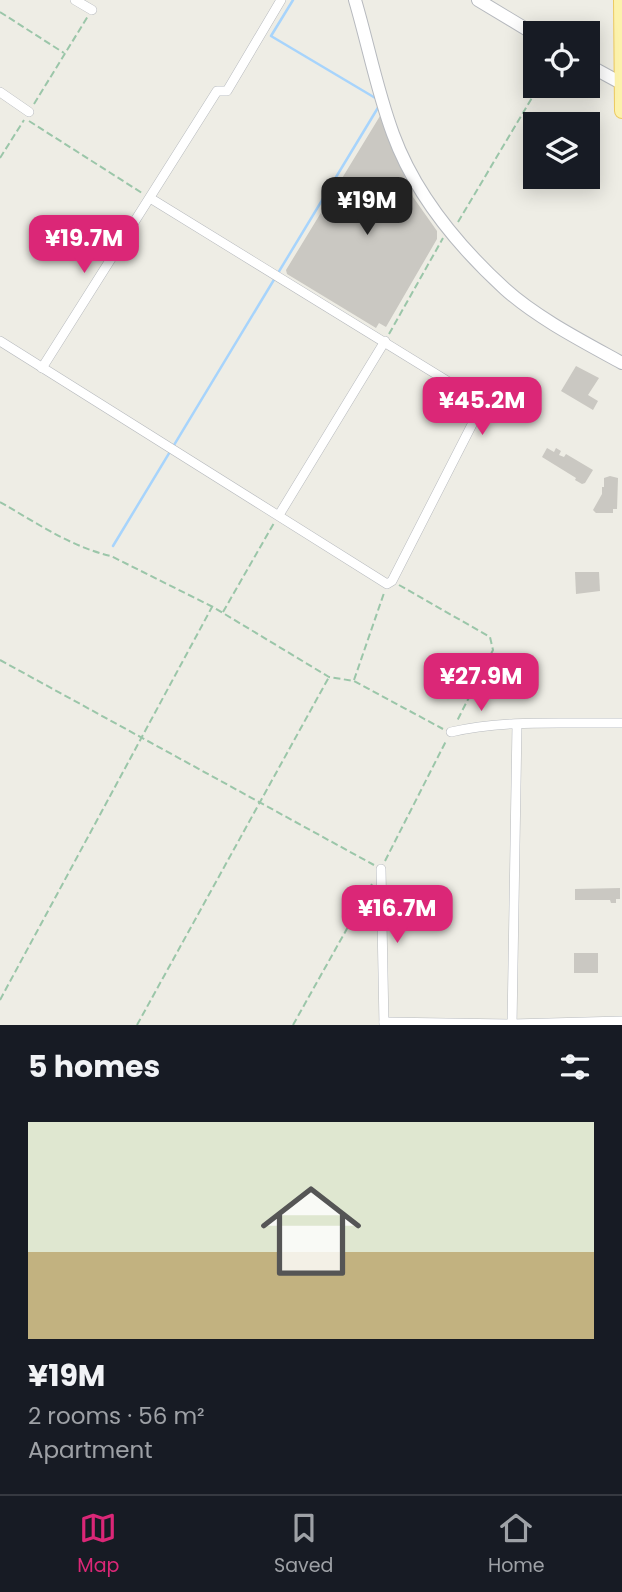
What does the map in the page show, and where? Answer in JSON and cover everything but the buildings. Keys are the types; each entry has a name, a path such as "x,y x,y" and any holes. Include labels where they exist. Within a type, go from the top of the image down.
{"main road":[{"path":"621,0 622,111"}],"street":[{"path":"75,0 92,10"},
{"path":"42,368 217,92 227,91 281,0"},
{"path":"355,0 393,135 423,197 448,229 506,290 564,330 622,363"},
{"path":"478,0 523,27"},
{"path":"600,72 621,83"},
{"path":"0,92 29,112"},
{"path":"0,341 390,582 483,403 150,198"},
{"path":"279,515 385,341"},
{"path":"451,732 517,725 622,723"},
{"path":"512,1024 517,725"},
{"path":"381,869 384,1024 622,1021"}],"path":[{"path":"29,112 92,10"},
{"path":"0,12 65,54"},
{"path":"385,341 448,229 461,220 532,98"},
{"path":"0,158 25,119 150,198"},
{"path":"0,502 76,544 111,556 212,607 330,677 354,681 451,732"},
{"path":"222,613 279,515"},
{"path":"293,1025 381,869 493,650 490,638 390,582 354,681"},
{"path":"0,1000 212,607"},
{"path":"0,660 381,869"},
{"path":"137,1025 330,677"}],"waterway":[{"path":"293,0 271,36 377,99"},
{"path":"113,546 379,106"}]}
